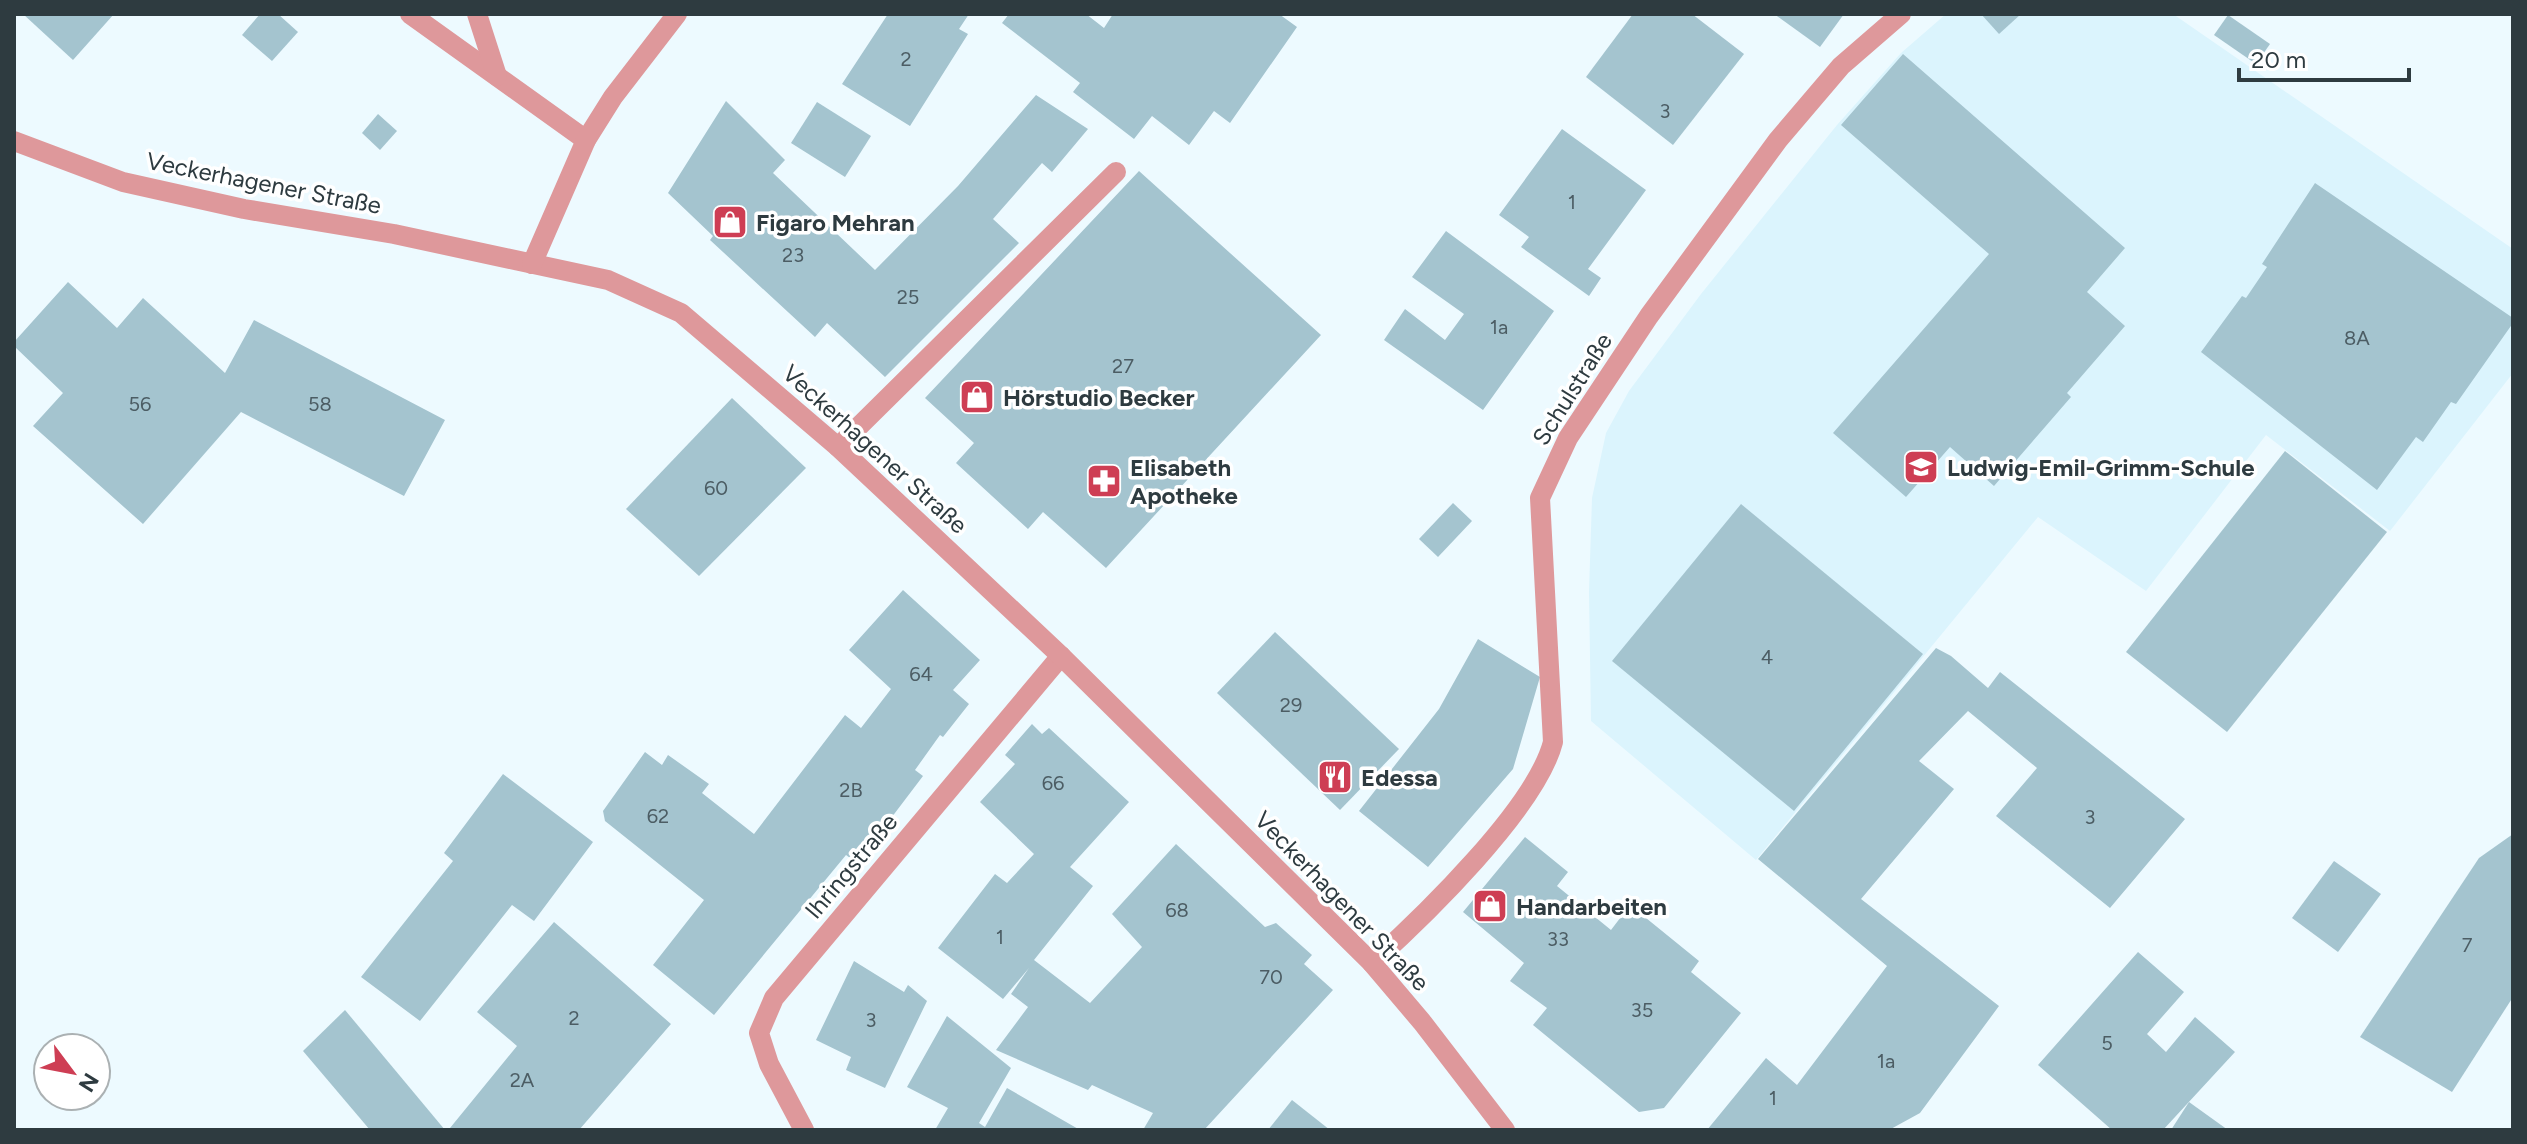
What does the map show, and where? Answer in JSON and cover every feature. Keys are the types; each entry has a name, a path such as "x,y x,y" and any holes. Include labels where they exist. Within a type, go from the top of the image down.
{"street":[{"path":"410,14 586,140"},
{"path":"477,14 497,76"},
{"path":"532,264 586,140 613,97 677,14"},
{"name":"Schulstraße","path":"1372,963 1410,929 1470,864 1517,807 1549,758 1553,742 1540,498 1568,438 1649,316 1778,140 1841,66 1901,14"},
{"name":"Veckerhagener Straße","path":"14,141 123,182 244,209 394,234 608,280 681,313 838,447 1061,656 1372,963 1505,1130"},
{"path":"838,447 1116,172"},
{"name":"Ihringstraße","path":"804,1130 769,1064 759,1033 774,998 1061,656"}],"shaded area":[{"name":"Ludwig-Emil-Grimm-Schule","path":"1946,14 2173,14 2513,249 2513,373 2390,531 2266,435 2146,591 2038,517 1756,860 1591,721 1589,592 1592,498 1606,433 1629,391 1701,294 1837,125 1901,53"}],"building":[{"path":"23,14 114,14 73,60"},
{"path":"260,14 278,14 298,32 272,61 242,35"},
{"path":"888,14 969,14 959,29 968,34 910,126 842,84"},
{"path":"1009,14 1086,14 1104,28 1113,14 1279,14 1297,27 1230,123 1214,111 1189,145 1152,116 1134,139 1073,92 1080,83 1002,23"},
{"path":"1633,14 1692,14 1744,54 1673,145 1586,77"},
{"path":"1774,14 1844,14 1820,47"},
{"path":"1981,14 2021,14 1999,34"},
{"path":"2228,15 2270,44 2256,64 2214,35"},
{"path":"1903,54 2125,248 2087,292 2125,326 2067,393 2071,397 1994,486 1950,447 1906,497 1833,433 1989,254 1841,125"},
{"path":"1036,95 1088,129 1052,172 1042,163 993,219 1019,243 885,377 827,323 815,337 710,240 713,236 668,193 726,101 785,160 773,173 875,270 958,186"},
{"path":"817,102 871,136 845,177 791,143"},
{"path":"378,114 397,131 380,150 362,133"},
{"path":"1562,129 1646,190 1588,269 1601,278 1589,296 1521,247 1529,237 1499,215"},
{"path":"1139,171 1321,335 1106,568 1043,512 1028,529 956,463 974,443 925,398"},
{"path":"2315,183 2513,318 2513,323 2456,404 2451,402 2423,442 2416,437 2377,490 2201,352 2242,296 2246,298 2267,267 2262,264"},
{"path":"1446,231 1554,311 1483,410 1384,340 1405,309 1445,340 1464,314 1412,277"},
{"path":"68,282 117,328 143,298 225,373 254,320 445,420 404,496 241,412 143,524 33,426 63,393 14,346 14,342"},
{"path":"732,398 806,468 699,576 626,509"},
{"path":"2285,451 2387,532 2227,732 2126,652"},
{"path":"1453,503 1472,521 1438,557 1419,539"},
{"path":"1741,504 1923,654 1794,811 1612,661"},
{"path":"903,590 980,660 953,690 969,704 943,737 940,735 915,770 923,776 857,863 846,855 714,1015 653,965 704,900 605,821 603,811 645,752 662,765 668,755 709,784 702,793 754,834 845,715 861,728 891,689 849,650"},
{"path":"1275,632 1399,749 1340,810 1217,693"},
{"path":"1478,639 1540,677 1513,769 1428,867 1359,811 1439,709"},
{"path":"1936,648 1951,656 1988,688 2000,672 2185,819 2110,908 1996,816 2037,768 1968,711 1919,761 1954,789 1861,899 1999,1006 1920,1113 1889,1130 1707,1130 1766,1058 1797,1085 1887,966 1758,859"},
{"path":"1032,724 1042,734 1049,728 1129,802 1070,867 1093,886 1034,960 1090,1003 1142,947 1112,914 1176,844 1265,927 1276,923 1312,955 1304,964 1333,990 1204,1130 1143,1130 1153,1113 1092,1085 1088,1090 996,1050 1028,1007 1011,994 1029,968 1003,999 938,948 995,874 1007,883 1034,854 980,802 1015,764 1005,755"},
{"path":"503,774 593,842 534,921 512,905 420,1021 361,977 453,861 444,853"},
{"path":"2513,834 2513,997 2452,1092 2360,1037 2479,858"},
{"path":"1525,837 1568,872 1557,886 1611,930 1630,905 1699,961 1691,972 1741,1013 1664,1108 1639,1112 1533,1025 1547,1008 1510,981 1524,963 1463,912"},
{"path":"2334,861 2381,894 2338,952 2292,918"},
{"path":"554,922 671,1024 579,1130 452,1130 450,1128 517,1046 477,1012"},
{"path":"2138,952 2184,992 2147,1034 2166,1052 2195,1017 2235,1052 2163,1130 2112,1130 2038,1065"},
{"path":"854,961 904,992 908,985 927,1001 885,1088 846,1070 851,1057 816,1040"},
{"path":"345,1010 445,1130 370,1130 303,1051"},
{"path":"947,1016 1011,1068 979,1123 985,1127 1007,1088 1080,1130 935,1130 948,1108 907,1087"},
{"path":"1292,1100 1330,1130 1268,1130"},
{"path":"2189,1102 2228,1130 2171,1130"}],"place":[{"name":"Figaro Mehran","path":"730,222"},
{"name":"Hörstudio Becker","path":"977,397"},
{"name":"Ludwig-Emil-Grimm-Schule","path":"1921,467"},
{"name":"Elisabeth Apotheke","path":"1104,481"},
{"name":"Edessa","path":"1335,777"},
{"name":"Handarbeiten","path":"1490,906"}]}
